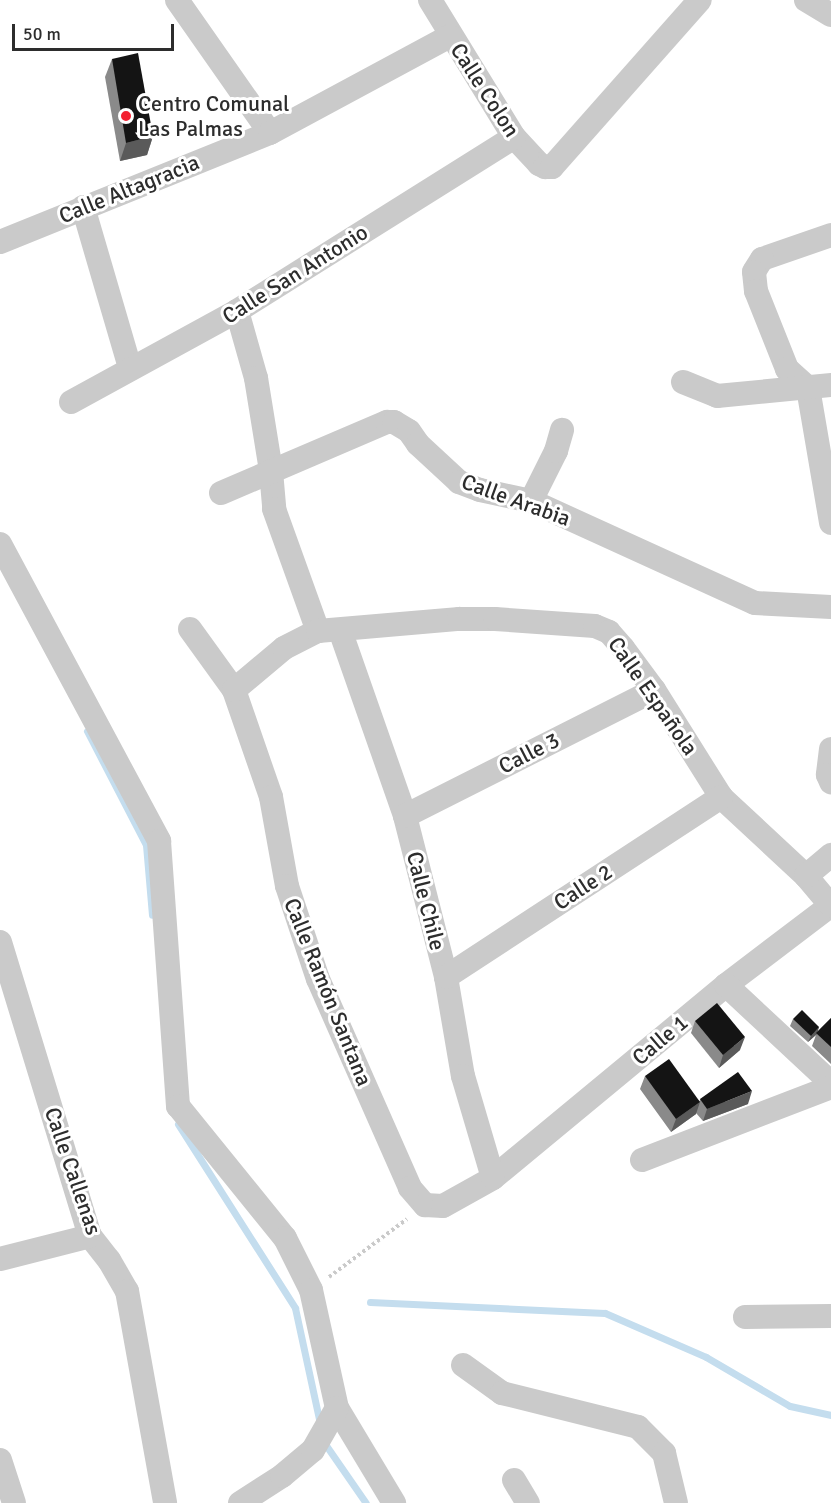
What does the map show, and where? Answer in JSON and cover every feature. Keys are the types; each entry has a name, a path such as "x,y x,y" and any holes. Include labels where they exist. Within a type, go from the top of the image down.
{"street":[{"path":"177,0 270,133"},
{"name":"Calle Colon","path":"430,0 514,137 539,164 552,167 700,0"},
{"path":"806,0 831,15"},
{"name":"Calle Altagracia","path":"0,242 270,133 450,36"},
{"name":"Calle San Antonio","path":"71,402 237,311 514,137"},
{"path":"83,207 130,368"},
{"path":"819,387 787,369 756,291 754,272 762,259 831,235"},
{"name":"Calle Chile","path":"237,311 256,378 271,471 273,509 329,631 405,816 446,976 463,1076 493,1178"},
{"path":"684,382 717,396 819,387"},
{"path":"819,387 831,523"},
{"name":"Calle Arabia","path":"221,493 387,422 394,422 409,431 418,444 459,482 480,490 531,501 755,603 831,607"},
{"path":"531,501 556,451 562,430"},
{"path":"0,544 159,841 178,1106 285,1238 311,1290 337,1408 394,1503"},
{"name":"Calle Española","path":"329,631 459,619 495,619 596,626 609,632 654,690 721,797 806,876 831,906"},
{"name":"Calle Ramón Santana","path":"190,629 234,690 271,797 287,886 318,979 418,1197"},
{"path":"234,690 284,648 329,631"},
{"name":"Calle 3","path":"405,816 654,690"},
{"path":"831,749 828,774 831,782"},
{"name":"Calle 2","path":"446,976 721,797"},
{"path":"806,876 831,855"},
{"name":"Calle 1","path":"418,1197 443,1206 493,1178 726,986 831,906"},
{"name":"Calle Callenas","path":"0,942 90,1236 110,1260 127,1292 165,1503"},
{"path":"642,1160 831,1085 726,986"},
{"path":"0,1259 90,1236"},
{"path":"745,1317 831,1316"},
{"path":"463,1365 501,1394 638,1427 664,1453 676,1503"},
{"path":"240,1503 282,1476 312,1450 337,1408"},
{"path":"0,1460 14,1503"},
{"path":"514,1480 528,1503"}],"path":[{"path":"311,1290 418,1197"}],"building":[{"path":"138,53 153,136 126,143 112,59"},
{"path":"717,1003 745,1037 723,1055 695,1021"},
{"path":"802,1010 819,1027 811,1036 793,1019"},
{"path":"831,1018 831,1047 816,1033"},
{"path":"669,1059 700,1102 676,1119 645,1076"},
{"path":"738,1072 752,1091 707,1109 700,1099"}],"waterway":[{"path":"87,731 146,845 152,915"},
{"path":"178,1124 295,1308 320,1424"},
{"path":"370,1302 605,1313 706,1357 790,1406 831,1415"},
{"path":"323,1441 366,1503"}],"place":[{"name":"Centro Comunal Las Palmas","path":"126,116"}]}
